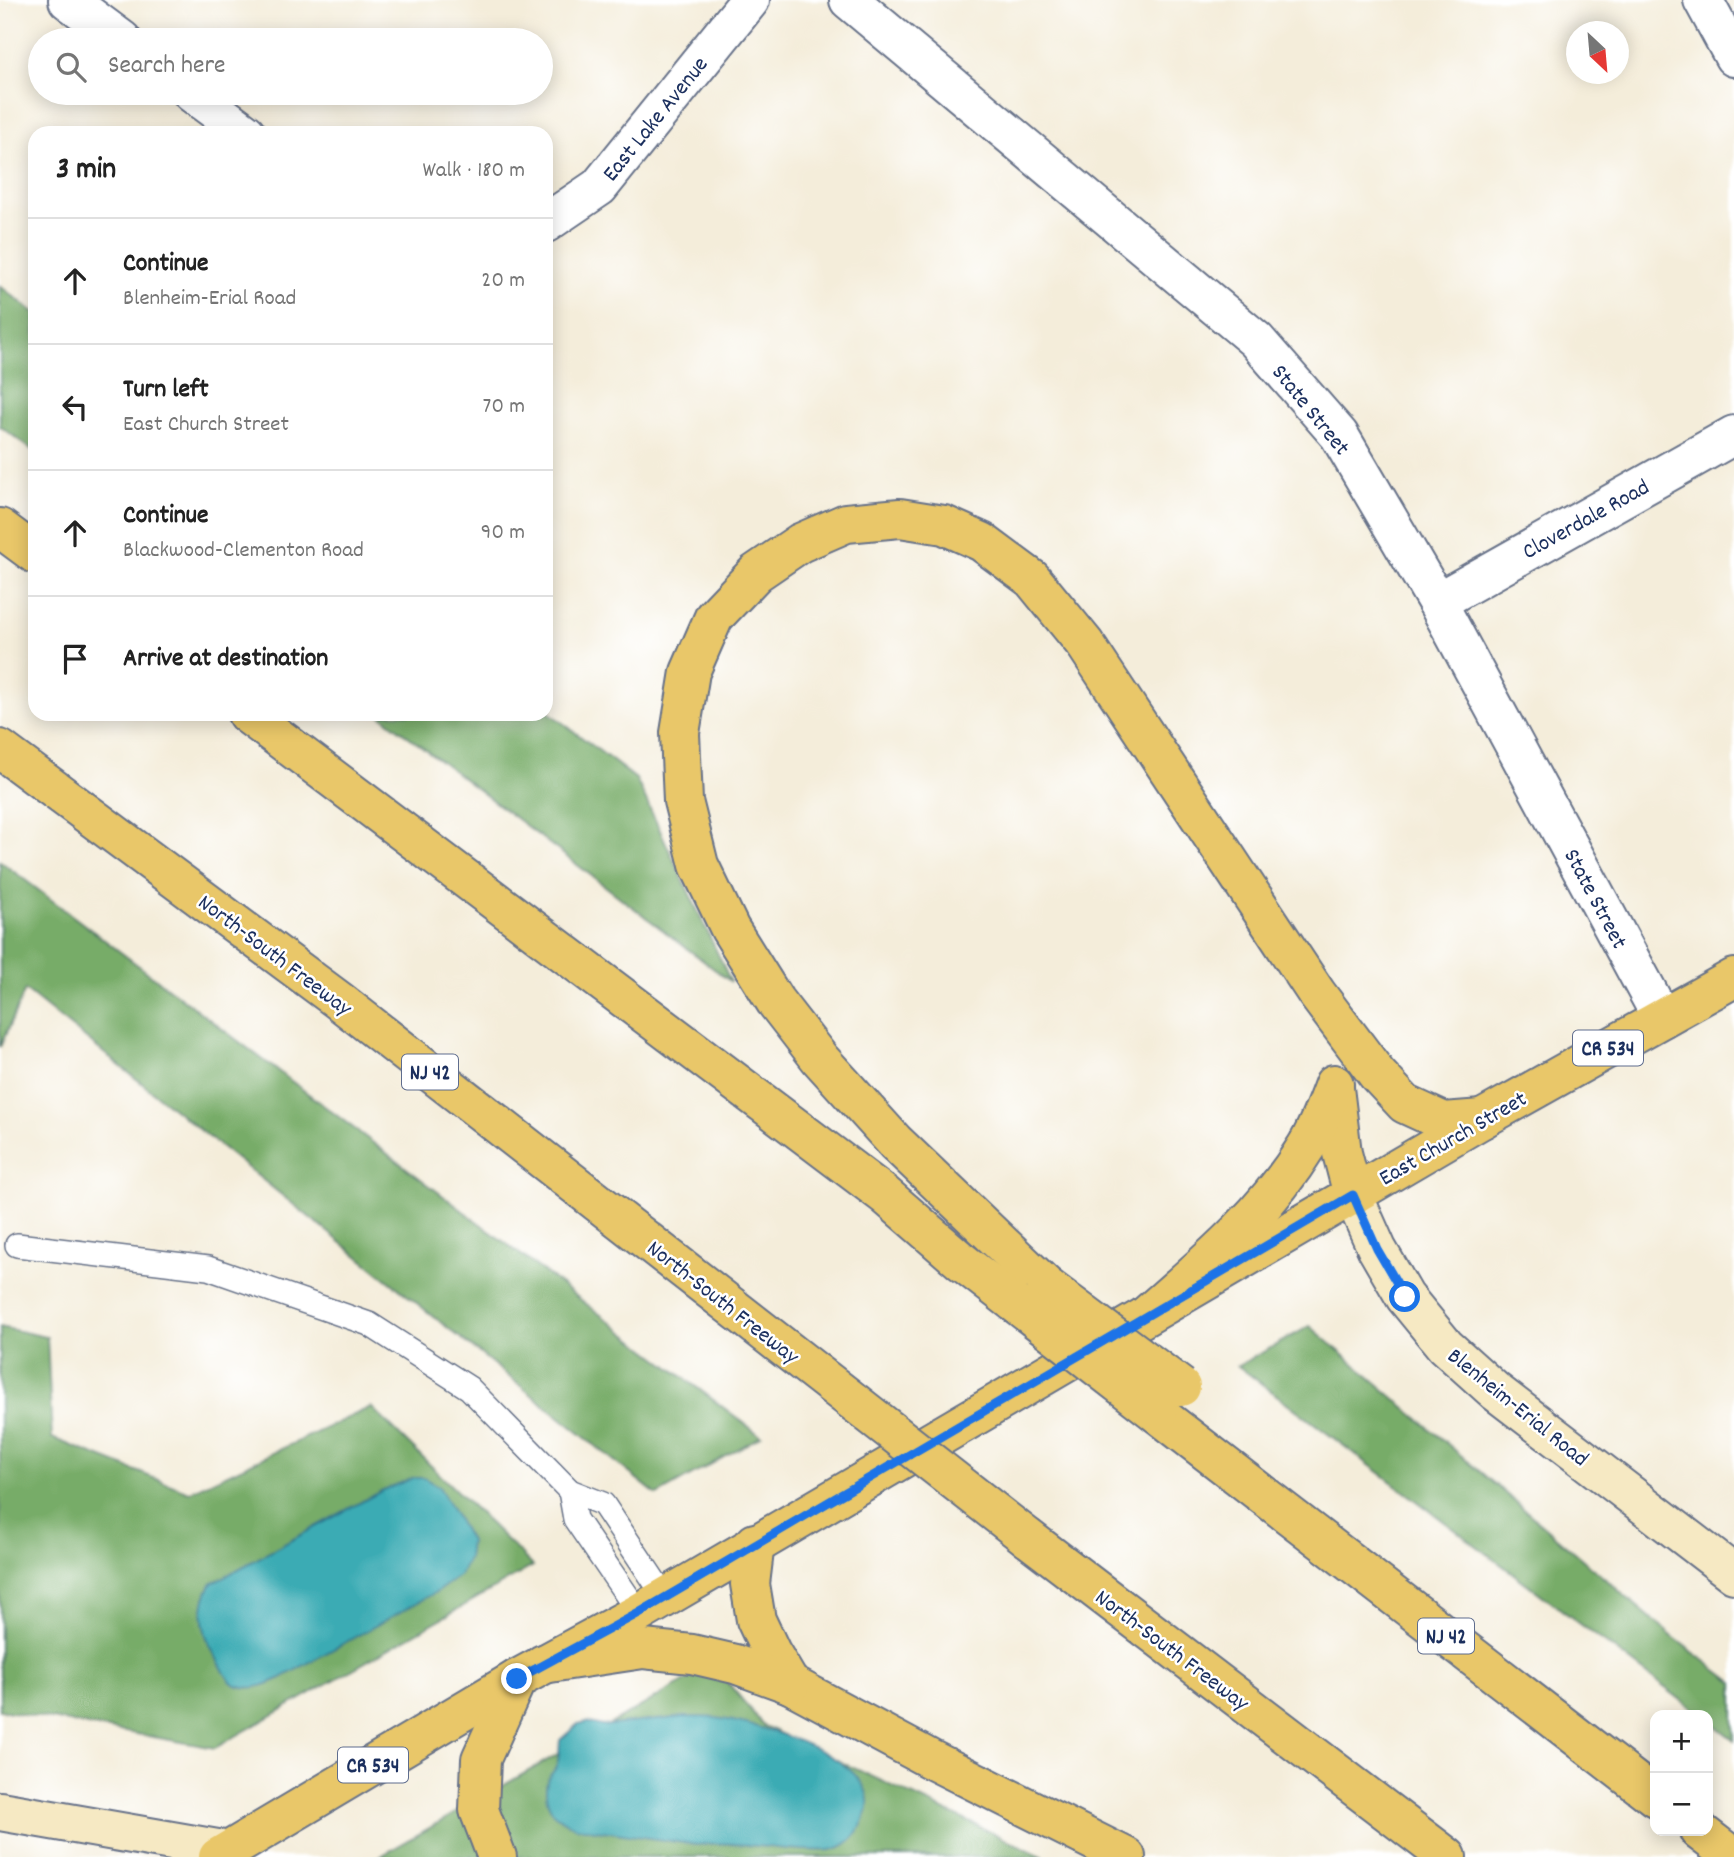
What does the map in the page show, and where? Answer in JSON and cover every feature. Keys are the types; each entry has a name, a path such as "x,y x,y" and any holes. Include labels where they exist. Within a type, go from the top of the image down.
{"main road":[{"path":"1031,1295 820,1059 775,1001 730,929 699,865 683,801 680,733 690,672 714,617 756,573 800,543 846,523 900,518 944,525 982,542 1032,579 1085,644 1317,994 1354,1045 1405,1104 1444,1122 1482,1119"},
{"path":"0,528 28,549"},
{"name":"NJ 42","path":"256,721 885,1195 961,1261 1031,1295 1170,1401 1236,1475 1650,1793"},
{"name":"North-South Freeway","path":"0,749 338,1000 1028,1538 1447,1857"},
{"name":"East Church Street","path":"755,1543 1482,1119 1734,978"},
{"path":"1317,994 1330,1042 1342,1153 1353,1195"},
{"path":"1148,1314 1230,1241 1276,1192 1307,1146 1334,1084"},
{"name":"Blenheim-Erial Road","path":"1353,1195 1377,1249 1405,1297 1446,1346 1495,1391 1734,1574"},
{"path":"755,1543 750,1584 756,1620 771,1653 790,1684"},
{"name":"CR 534","path":"236,1855 530,1671 652,1605 755,1543"},
{"path":"497,1857 480,1810 481,1759 530,1671 643,1648 692,1654 735,1664 790,1684 930,1759 1126,1857"},
{"path":"0,1811 236,1855"},
{"path":"1706,1836 1734,1857"}],"street":[{"path":"68,0 106,28"},
{"name":"East Lake Avenue","path":"553,218 599,187 750,0"},
{"name":"State Street","path":"849,0 1256,340 1339,435 1437,602 1662,1018"},
{"path":"1703,0 1734,57"},
{"path":"209,105 237,126"},
{"name":"Cloverdale Road","path":"1437,602 1734,435"}],"lane":[{"path":"17,1245 208,1268 369,1324 469,1388 570,1490 603,1504 652,1605"},
{"path":"570,1490 575,1518 652,1605"}],"green space":[{"path":"0,286 28,308 28,447 0,426"},
{"path":"553,715 636,779 731,982 388,721 553,721"},
{"path":"0,861 761,1436 657,1495 25,990 0,1047"},
{"path":"1310,1326 1673,1637 1734,1683 1734,1740 1713,1724 1713,1710 1694,1710 1238,1366"},
{"path":"0,1327 47,1337 52,1438 189,1492 371,1407 533,1566 215,1748 0,1710"},
{"path":"713,1665 764,1726 1044,1857 379,1857"}],"water":[{"path":"413,1478 424,1478 439,1487 470,1541 468,1558 460,1575 438,1591 281,1678 252,1687 232,1683 206,1636 203,1606 211,1584 381,1491"},
{"path":"684,1717 716,1718 759,1727 814,1747 838,1761 857,1777 867,1795 866,1815 858,1831 847,1844 827,1850 697,1845 576,1827 556,1816 546,1798 548,1779 557,1764 560,1740 578,1724 587,1722 602,1726"}],"route":[{"path":"517,1679 639,1613 1353,1195 1377,1249 1405,1297"}]}
